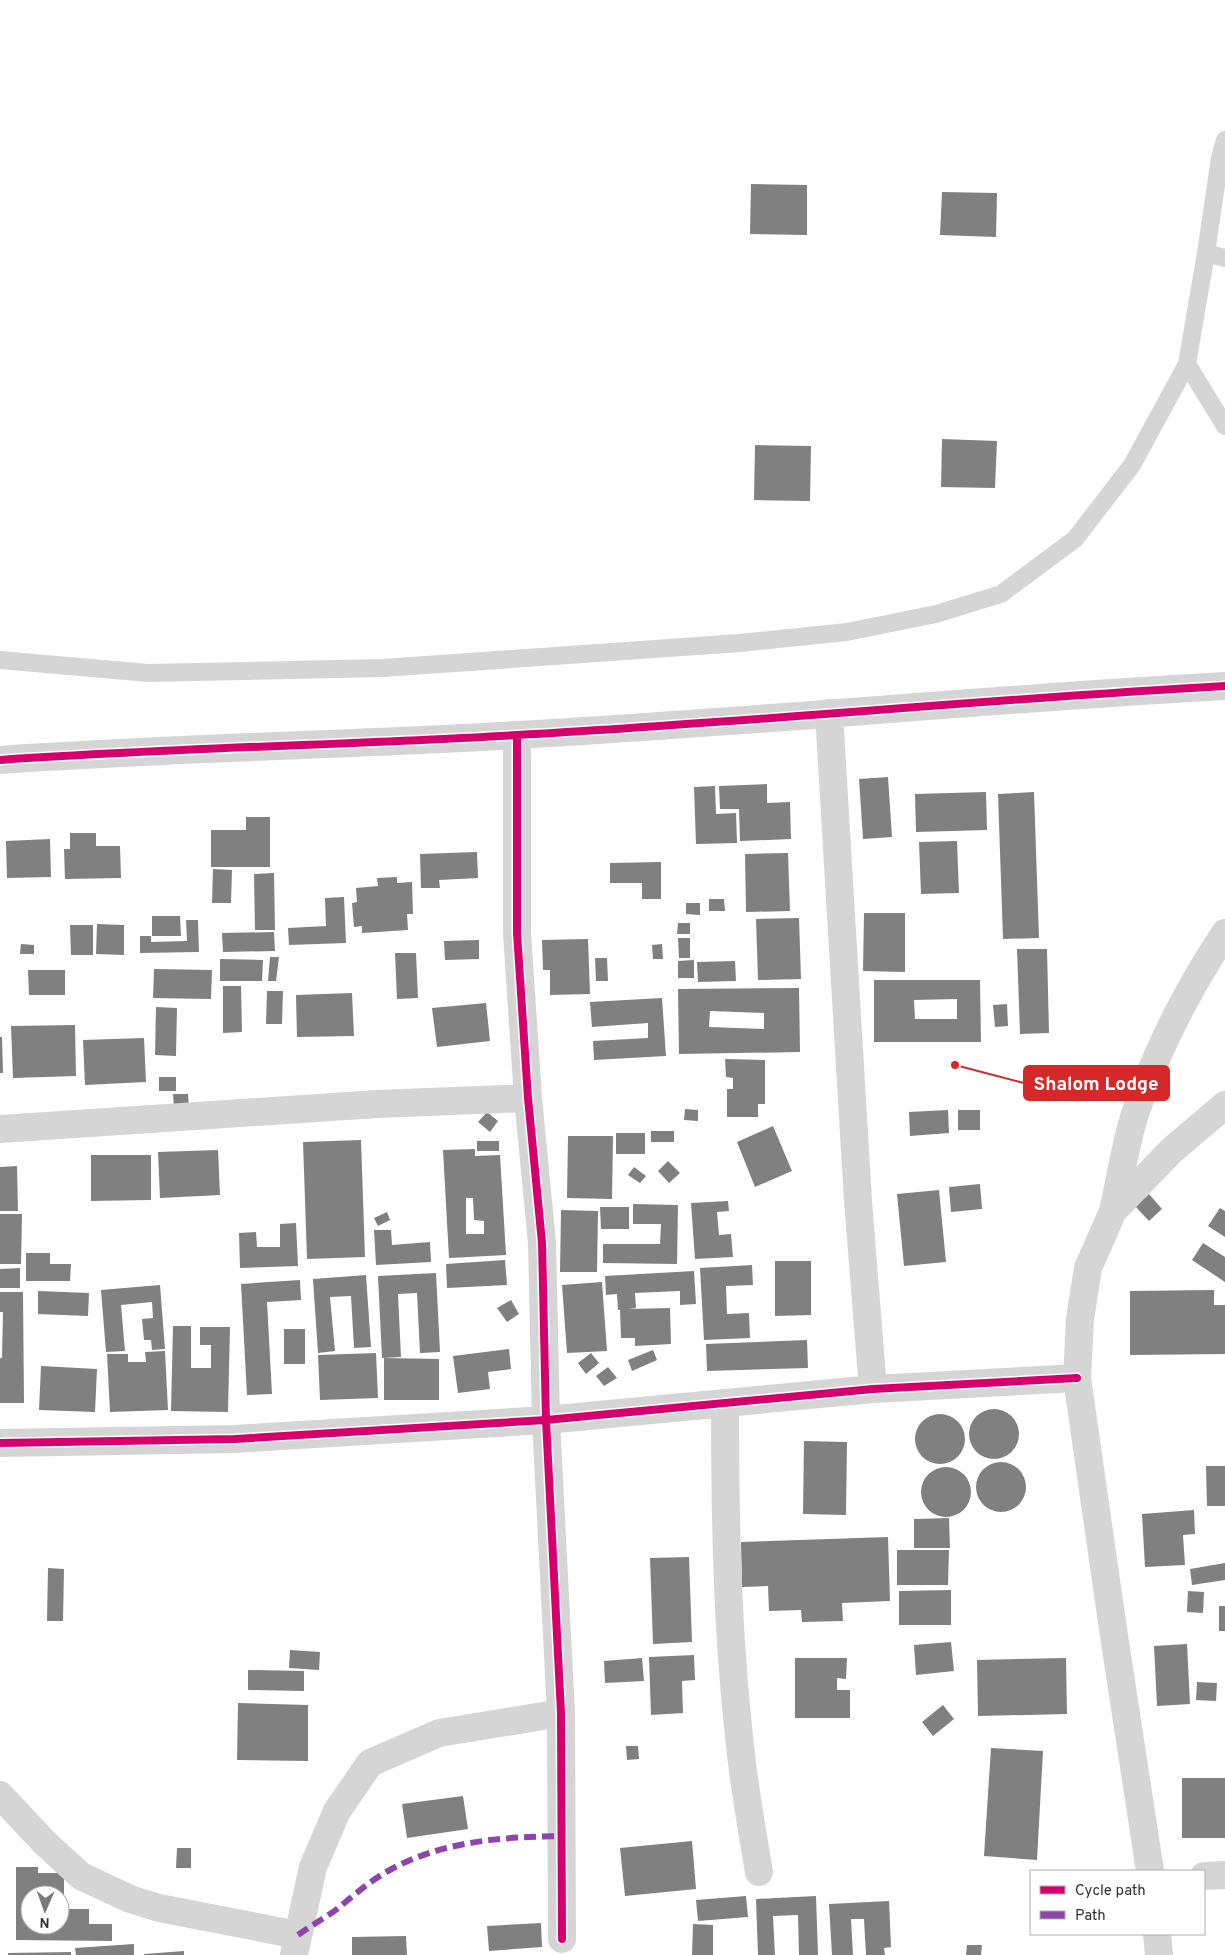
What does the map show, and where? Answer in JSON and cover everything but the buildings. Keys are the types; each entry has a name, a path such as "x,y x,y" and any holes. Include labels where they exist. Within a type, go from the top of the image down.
{"street":[{"path":"0,760 98,753 517,736 1096,693 1225,686"},
{"path":"829,713 858,1201 873,1389"},
{"path":"517,736 517,934 528,1098 542,1243 546,1420 561,1713 562,1938"},
{"path":"1150,1870 1077,1378 1080,1320 1088,1268 1113,1211 1134,1119 1158,1053 1213,951 1225,933"},
{"path":"0,1129 377,1104 528,1098"},
{"path":"1113,1211 1171,1151 1225,1105"},
{"path":"0,1443 235,1439 546,1420 873,1389 1077,1378"},
{"path":"726,1404 725,1506 730,1631 740,1745 758,1872"},
{"path":"0,1794 45,1843 81,1876 130,1899 296,1945 313,1866 337,1811 370,1763 439,1733 561,1713"},
{"path":"1205,1876 1225,1875"},
{"path":"1157,1935 1159,1955"}],"lane":[{"path":"0,660 148,673 383,668 740,643 847,632 936,614 1001,594 1075,539 1132,465 1187,364 1220,158 1225,140"},
{"path":"1206,253 1225,258"},
{"path":"1187,364 1225,426"}],"marked path":[{"path":"298,1935 333,1912 381,1875 429,1853 451,1847 495,1840 562,1836"}],"cycle path":[{"path":"0,760 129,752 606,730 1048,697 1225,686"},
{"path":"517,735 517,933 528,1098 542,1243 546,1420 561,1713 562,1939"},
{"path":"0,1443 235,1439 546,1420 873,1389 1077,1378"}],"place":[{"name":"Shalom Lodge","path":"955,1065"}]}
